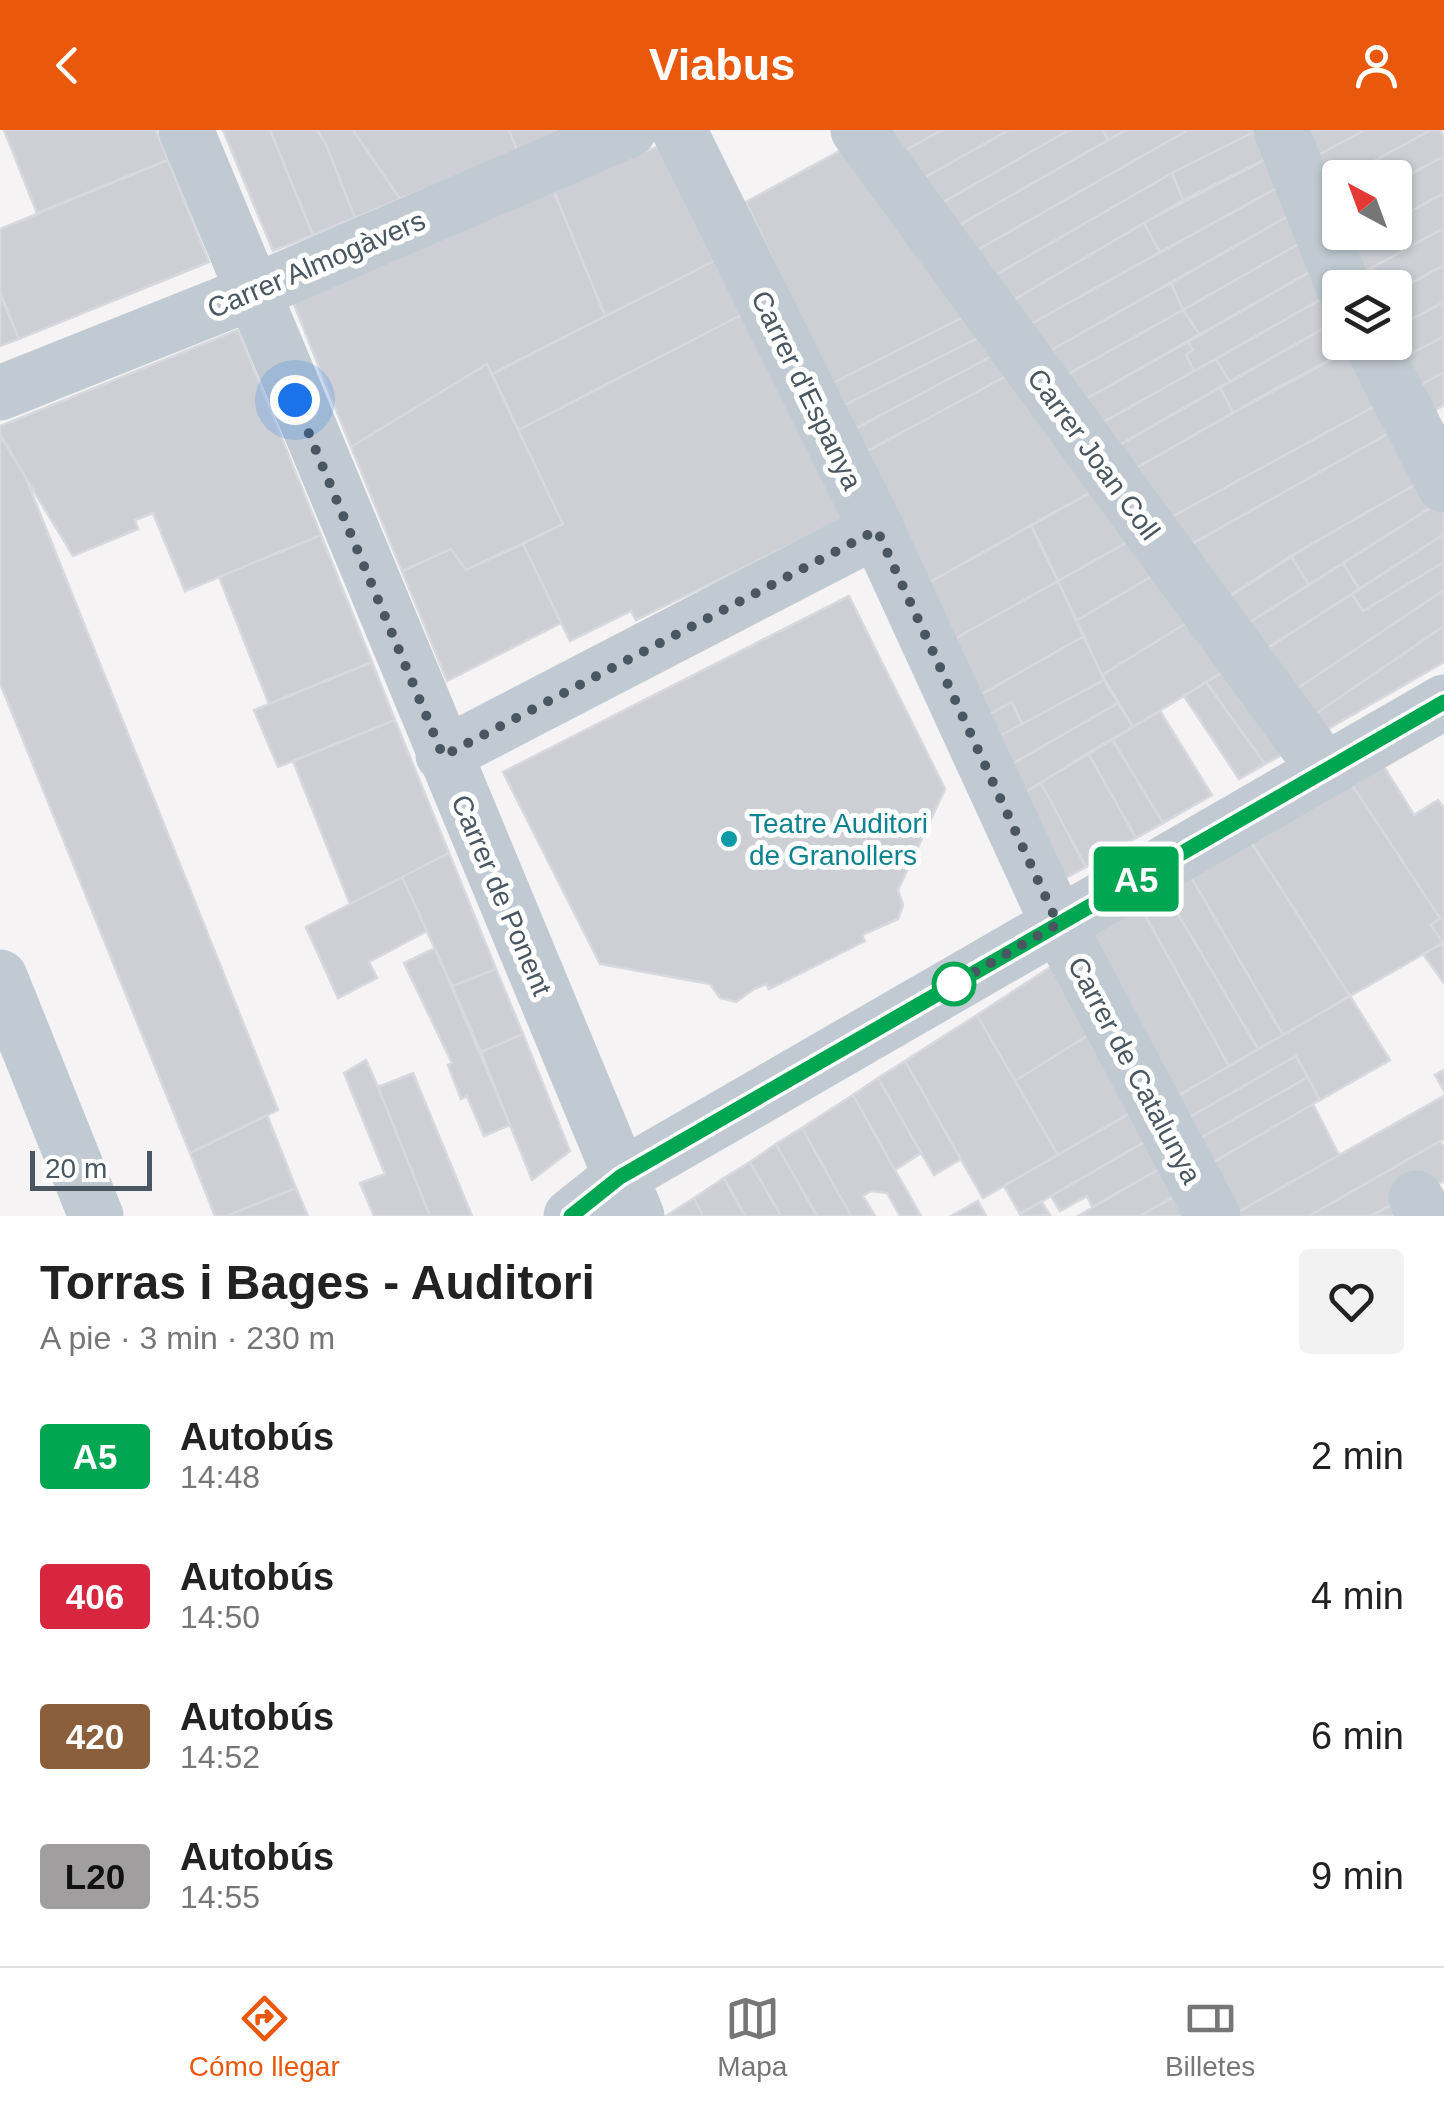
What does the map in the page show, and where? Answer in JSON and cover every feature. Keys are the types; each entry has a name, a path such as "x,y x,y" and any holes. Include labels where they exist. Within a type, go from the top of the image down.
{"street":[{"name":"Carrer de Ponent","path":"186,130 628,1196"},
{"name":"Carrer Almogàvers","path":"0,392 251,293 629,130"},
{"name":"Carrer d'Espanya","path":"679,130 877,530 1058,924"},
{"path":"1280,130 1337,270"},
{"name":"Carrer Joan Coll","path":"861,134 1324,770"},
{"path":"1379,360 1444,485"},
{"path":"443,756 877,530"},
{"path":"571,1216 628,1196 1058,924 1444,702"},
{"name":"Carrer de Catalunya","path":"1058,924 1213,1216"},
{"path":"0,976 96,1216"}],"building":[{"path":"4,130 156,130 168,160 37,213"},
{"path":"223,130 270,130 313,235 273,251"},
{"path":"270,130 317,130 355,218 313,235"},
{"path":"317,130 353,130 400,199 355,218"},
{"path":"353,130 509,130 518,152 400,199"},
{"path":"509,130 568,130 518,152"},
{"path":"886,130 942,130 902,152"},
{"path":"942,130 1009,130 922,179 902,152"},
{"path":"1009,130 1069,130 940,204 922,179"},
{"path":"1069,130 1103,130 1108,140 956,227 940,204"},
{"path":"1103,130 1126,130 1108,140"},
{"path":"1126,130 1188,130 974,252 956,227"},
{"path":"1188,130 1258,130 1172,173 992,277 974,252"},
{"path":"1258,130 1276,154 1183,200 1172,173"},
{"path":"1306,130 1365,130 1309,160"},
{"path":"1365,130 1431,130 1376,160 1322,160 1321,190 1309,160"},
{"path":"1431,130 1440,130 1444,137 1444,156 1412,174 1412,160 1376,160"},
{"path":"671,141 724,256 605,316 553,189"},
{"path":"858,141 979,309 831,384 746,202"},
{"path":"1276,154 1286,183 1160,252 1144,223"},
{"path":"1444,156 1444,193 1412,211 1412,174"},
{"path":"168,160 209,262 19,339 0,293 0,229"},
{"path":"1172,173 1183,200 1010,302 992,277"},
{"path":"1286,183 1297,211 1046,353 1027,326"},
{"path":"553,189 605,316 492,374 487,364 351,447 291,297"},
{"path":"1444,193 1444,228 1412,246 1412,211"},
{"path":"1297,211 1309,238 1183,310 1171,283"},
{"path":"1144,223 1160,252 1027,326 1010,302"},
{"path":"1444,228 1444,265 1412,283 1412,270 1368,270 1404,250 1412,250 1412,246"},
{"path":"1309,238 1320,266 1200,335 1183,310"},
{"path":"1346,250 1404,250 1368,270 1355,270"},
{"path":"724,256 749,311 518,430 492,374"},
{"path":"1444,265 1444,302 1412,319 1412,283"},
{"path":"1320,266 1322,299 1194,371 1186,355 1193,350 1188,341"},
{"path":"1171,283 1183,310 1063,377 1046,353"},
{"path":"0,293 19,339 0,346"},
{"path":"1322,299 1322,329 1230,382 1216,359"},
{"path":"1444,302 1444,336 1412,353 1412,319"},
{"path":"979,309 994,330 841,407 831,384"},
{"path":"1183,310 1200,335 1081,402 1063,377"},
{"path":"749,311 843,519 636,620 631,611 570,641 523,544 563,524 518,430"},
{"path":"1322,329 1322,360 1331,360 1233,413 1220,387"},
{"path":"238,330 321,535 185,591 153,513 135,520 138,529 73,556 0,435 0,426"},
{"path":"994,330 990,357 851,431 841,407"},
{"path":"1444,336 1444,372 1410,391 1396,362 1412,360 1412,353"},
{"path":"1188,341 1193,350 1186,355 1194,371 1098,425 1081,402"},
{"path":"990,357 1021,368 862,454 851,431"},
{"path":"1216,359 1230,382 1114,448 1098,425"},
{"path":"1330,360 1364,360 1384,401 1166,520 1131,471"},
{"path":"487,364 563,524 466,570 451,549 402,571 351,447"},
{"path":"1021,368 1104,485 923,586 862,454"},
{"path":"1444,372 1444,405 1425,416 1410,391"},
{"path":"1220,387 1233,413 1131,471 1114,448"},
{"path":"1384,401 1398,428 1185,548 1166,520"},
{"path":"1398,428 1425,479 1224,600 1186,547"},
{"path":"0,435 25,476 278,1110 190,1153 0,683"},
{"path":"1425,479 1438,503 1309,585 1291,556"},
{"path":"1104,485 1140,535 1058,581 1031,525"},
{"path":"1438,503 1444,514 1444,534 1359,589 1343,563"},
{"path":"1031,525 1058,581 949,642 923,586"},
{"path":"1444,534 1444,562 1363,611 1352,594"},
{"path":"321,535 372,662 269,704 219,577"},
{"path":"1140,535 1164,569 1076,621 1058,581"},
{"path":"523,544 561,623 447,681 402,571 451,549 466,570"},
{"path":"1291,556 1309,585 1242,627 1223,600"},
{"path":"1444,562 1444,590 1289,694 1260,653 1352,594 1363,611"},
{"path":"1343,563 1359,589 1260,653 1242,627"},
{"path":"1164,569 1198,616 1102,675 1076,621"},
{"path":"1058,581 1084,636 975,698 949,642"},
{"path":"1444,590 1444,626 1308,719 1289,694"},
{"name":"Teatre Auditori de Granollers","path":"849,596 945,789 898,890 903,905 898,919 862,935 865,941 769,989 766,984 754,989 736,1002 720,998 710,984 600,964 503,772"},
{"path":"1198,616 1233,666 1133,727 1102,675"},
{"path":"1444,626 1444,662 1319,734 1308,719"},
{"path":"1084,636 1104,680 1022,724 1012,702 984,717 975,698"},
{"path":"372,662 395,720 278,767 254,710"},
{"path":"1233,666 1292,749 1265,764 1206,682"},
{"path":"1104,680 1118,703 1007,767 994,739"},
{"path":"1206,682 1265,764 1239,779 1184,696"},
{"path":"1012,702 1022,724 994,739 984,717"},
{"path":"1118,703 1133,727 1020,795 1007,767"},
{"path":"1160,711 1212,795 1163,823 1112,739"},
{"path":"395,720 449,853 350,904 293,761"},
{"path":"1112,739 1163,823 1136,838 1088,753"},
{"path":"1088,753 1136,838 1086,867 1041,783"},
{"path":"1384,767 1414,815 1438,800 1444,808 1444,944 1431,925 1440,918 1352,785"},
{"path":"1041,783 1086,867 1060,881 1020,795"},
{"path":"1352,785 1440,918 1431,925 1443,943 1350,996 1251,842"},
{"path":"1251,842 1350,996 1283,1035 1191,877"},
{"path":"449,853 496,969 452,986 402,877"},
{"path":"402,877 427,931 369,962 377,978 338,998 306,927"},
{"path":"1191,877 1283,1035 1258,1049 1165,892"},
{"path":"1165,892 1258,1049 1229,1066 1140,906"},
{"path":"1140,906 1229,1066 1176,1097 1088,935"},
{"path":"1443,943 1444,982 1423,954"},
{"path":"435,948 510,1125 484,1136 467,1096 461,1099 448,1065 452,1063 404,963"},
{"path":"1055,964 1093,1032 1015,1081 977,1015"},
{"path":"496,969 523,1034 481,1052 452,986"},
{"path":"1350,996 1390,1060 1320,1100 1296,1056 1188,1118 1176,1097"},
{"path":"977,1015 1058,1155 983,1198 905,1061"},
{"path":"1093,1032 1137,1109 1058,1155 1015,1081"},
{"path":"523,1034 570,1151 532,1180 481,1052"},
{"path":"1296,1056 1308,1077 1199,1139 1188,1118"},
{"path":"366,1060 430,1216 374,1216 360,1183 385,1174 344,1073"},
{"path":"905,1061 961,1159 934,1175 878,1078"},
{"path":"1444,1070 1444,1091 1435,1075"},
{"path":"413,1073 472,1216 430,1216 378,1087"},
{"path":"1308,1077 1320,1100 1212,1163 1199,1139"},
{"path":"878,1078 921,1153 895,1170 853,1095"},
{"path":"853,1095 921,1216 900,1216 887,1193 871,1191 863,1196 875,1216 851,1216 802,1128"},
{"path":"1444,1096 1444,1139 1309,1216 1241,1216 1238,1212"},
{"path":"1313,1104 1339,1155 1238,1212 1212,1163"},
{"path":"1137,1109 1153,1137 1020,1214 1004,1186"},
{"path":"267,1115 296,1188 226,1216 215,1216 190,1153"},
{"path":"802,1128 851,1216 817,1216 776,1144"},
{"path":"1153,1137 1168,1164 1092,1207 1087,1196 1060,1211 1051,1196"},
{"path":"1440,1141 1444,1148 1444,1181 1370,1216 1309,1216"},
{"path":"776,1144 817,1216 781,1216 750,1162"},
{"path":"750,1162 781,1216 745,1216 724,1178"},
{"path":"1168,1164 1184,1191 1140,1216 1078,1216"},
{"path":"724,1178 745,1216 703,1216 694,1198"},
{"path":"296,1188 308,1216 226,1216"},
{"path":"1184,1191 1198,1216 1140,1216"},
{"path":"1406,1197 1417,1216 1370,1216"},
{"path":"694,1198 703,1216 666,1216"},
{"path":"978,1201 986,1216 951,1216"},
{"path":"1041,1201 1050,1215 1021,1216 1020,1214"}],"bus line":[{"name":"A5","path":"571,1216 620,1177 1444,702"}],"place":[{"name":"Teatre Auditori de Granollers","path":"729,839"}],"route":[{"path":"295,400 443,756 877,530 1058,924 951,986 954,984"}]}
